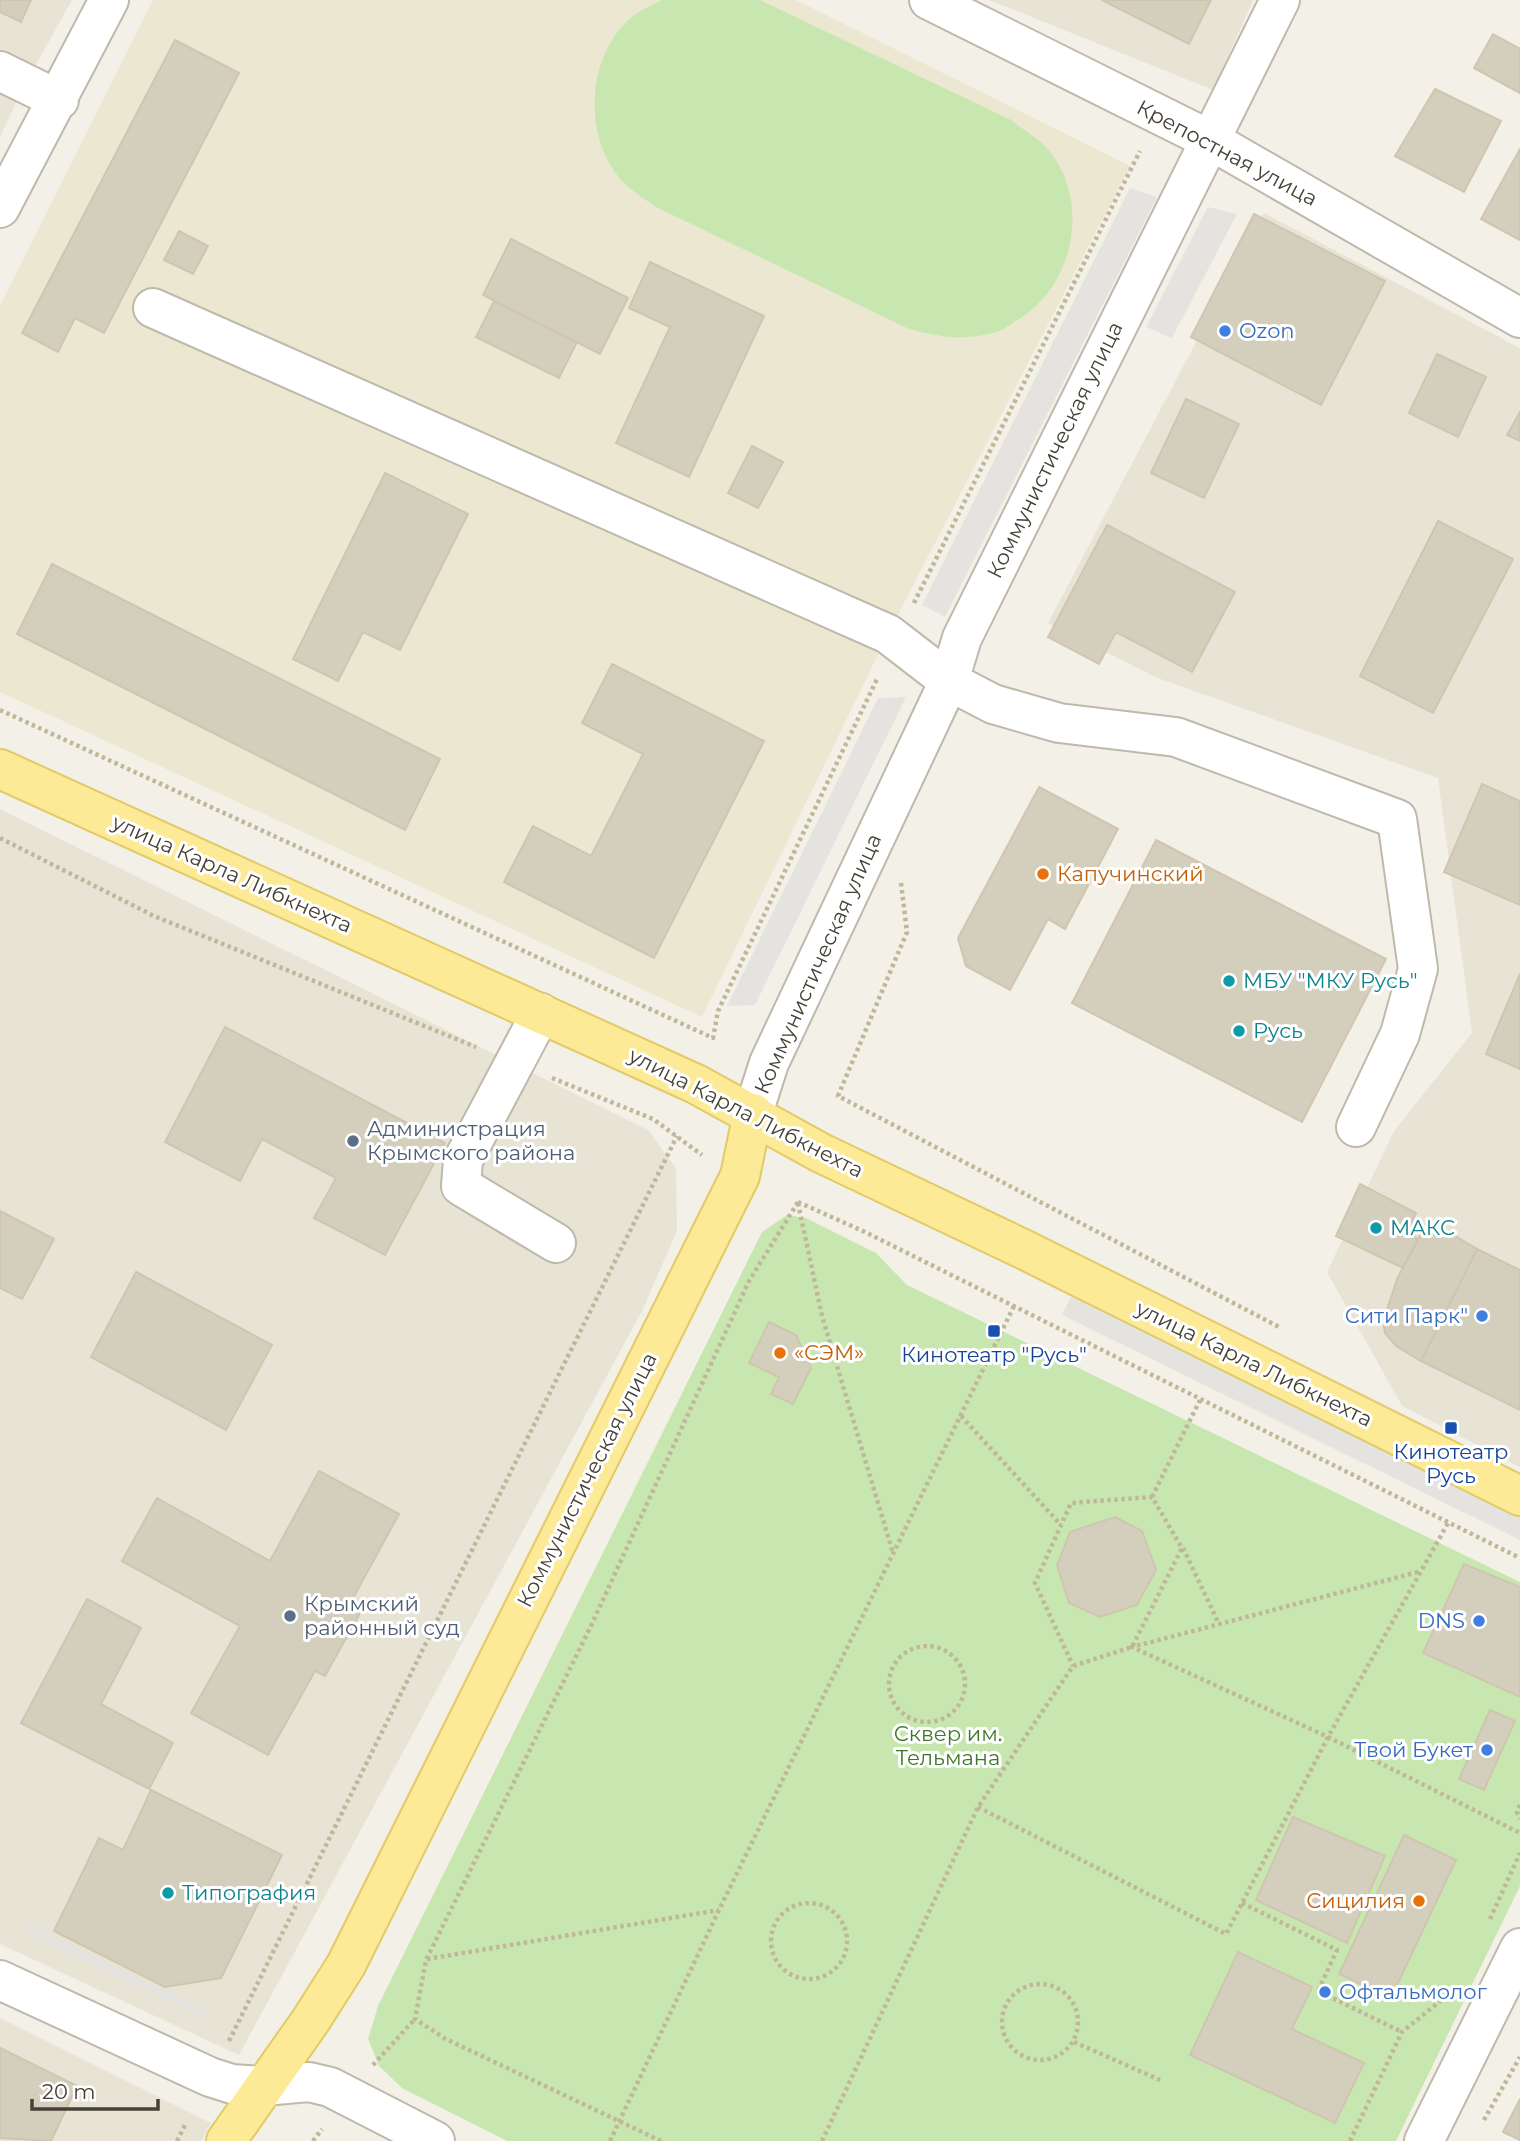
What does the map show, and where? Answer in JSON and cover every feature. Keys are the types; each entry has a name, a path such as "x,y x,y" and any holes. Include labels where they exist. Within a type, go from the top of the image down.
{"main road":[{"name":"улица Карла Либкнехта","path":"0,769 696,1084 753,1113 821,1153 1023,1249 1520,1496"},
{"name":"Коммунистическая улица","path":"226,2141 346,1965 740,1176 753,1113"}],"street":[{"path":"0,208 109,0"},
{"name":"Крепостная улица","path":"929,0 1210,140 1520,318"},
{"name":"Коммунистическая улица","path":"753,1113 769,1063 949,681 962,638 1280,0"},
{"path":"0,71 58,100"},
{"path":"153,308 896,640 949,681 993,704 1059,723 1177,737 1396,819 1418,969 1400,1034 1356,1127"},
{"path":"541,1013 463,1160 461,1186 556,1243"},
{"path":"1424,2141 1520,1948"},
{"path":"0,1980 210,2077 232,2084 264,2086 309,2082 330,2087 435,2141"}],"path":[{"path":"0,710 713,1038 718,1011 896,640 1141,148"},
{"path":"0,838 154,916 486,1051"},
{"path":"907,932 838,1096 1284,1329"},
{"path":"551,1077 653,1119 703,1156"},
{"path":"177,2141 677,1136"},
{"path":"798,1202 865,1231 1520,1558"},
{"path":"798,1202 822,1315 893,1554"},
{"path":"661,2141 444,2038 415,2019 426,1959 592,1626 749,1281 798,1202"},
{"path":"610,2141 719,1910 1014,1306"},
{"path":"1152,1497 1200,1400"},
{"path":"961,1416 1061,1525"},
{"path":"1073,1667 1035,1583 1071,1503 1152,1497"},
{"path":"1152,1497 1182,1548 1219,1624"},
{"path":"978,1807 1226,1934 1328,1737 1448,1523"},
{"path":"1132,1647 1182,1548"},
{"path":"822,2141 978,1807 1073,1667 1132,1647 1419,1572"},
{"path":"922,1645 944,1648 960,1660 967,1682 961,1703 949,1716 929,1723 913,1720 892,1701 888,1682 892,1666 902,1653 922,1645"},
{"path":"1132,1647 1328,1737 1520,1833"},
{"path":"1520,1805 1517,1812 1520,1819"},
{"path":"1487,1925 1520,1853"},
{"path":"804,1902 825,1905 841,1917 848,1939 843,1961 831,1973 811,1980 794,1978 780,1968 774,1958 770,1940 774,1923 784,1911 804,1902"},
{"path":"1242,1903 1336,1950 1318,1991 1402,2032"},
{"path":"426,1959 719,1910"},
{"path":"1035,1983 1057,1987 1072,1999 1080,2021 1074,2042 1062,2055 1042,2062 1026,2059 1012,2049 1005,2039 1001,2021 1006,2004 1016,1992 1035,1983"},
{"path":"1350,2141 1402,2032 1459,1985"},
{"path":"1074,2042 1160,2080"},
{"path":"1477,2131 1520,2057"}],"shaded area":[{"path":"0,0 72,0 23,88 0,137"},
{"path":"153,0 796,0 1130,166 888,634 702,1017 0,692 0,306"},
{"path":"989,0 1253,0 1213,90"},
{"path":"1130,188 1157,197 945,617 922,605"},
{"path":"1208,207 1237,214 1172,338 1146,327"},
{"path":"1264,213 1520,348 1520,1467 1402,1406 1327,1272 1394,1131 1472,1033 1438,778 1155,677 1048,623"},
{"path":"906,697 755,1005 727,1006 878,698"},
{"path":"0,809 648,1130 676,1168 677,1231 643,1309 239,2055 0,1944"},
{"path":"1073,1293 1520,1513 1520,1540 1062,1315"},
{"path":"30,1925 208,2011 204,2018 26,1933"},
{"path":"0,2018 211,2123 201,2141 0,2141"}],"green space":[{"path":"661,0 760,0 1011,120 1033,136 1045,146 1060,167 1069,190 1071,240 1064,264 1052,287 1036,306 1002,330 961,337 920,332 656,207 634,192 609,163 600,142 595,96 598,73 617,32 633,16"},
{"name":"Сквер им. Тельмана","path":"787,1215 806,1218 876,1253 907,1285 1520,1582 1520,1886 1396,2141 507,2141 402,2088 379,2066 368,2039 378,2006 762,1232"}],"building":[{"path":"0,0 31,0 21,22 0,12"},
{"path":"1102,0 1211,0 1189,44"},
{"path":"1493,34 1520,49 1520,93 1474,68"},
{"path":"175,40 239,73 104,333 75,318 58,352 22,333"},
{"path":"1435,89 1501,121 1464,192 1395,156"},
{"path":"1520,149 1520,240 1481,219"},
{"path":"1254,214 1385,281 1321,405 1191,337"},
{"path":"179,231 208,246 193,274 164,260"},
{"path":"511,239 628,298 600,354 483,295"},
{"path":"650,262 764,316 689,477 616,443 670,327 629,308"},
{"path":"494,301 577,342 559,378 476,337"},
{"path":"1437,354 1486,377 1458,437 1409,413"},
{"path":"1186,399 1239,424 1204,498 1151,473"},
{"path":"1520,412 1520,441 1507,435"},
{"path":"752,446 783,462 758,508 728,493"},
{"path":"385,473 468,514 400,650 363,632 338,681 293,659"},
{"path":"1438,521 1513,559 1433,713 1360,676"},
{"path":"1107,525 1235,592 1192,672 1116,632 1099,664 1048,637"},
{"path":"52,564 440,759 405,830 17,634"},
{"path":"612,664 764,741 654,958 504,882 533,826 591,856 643,754 582,723"},
{"path":"1482,784 1520,801 1520,905 1444,872"},
{"name":"Капучинский","path":"1039,787 1118,829 1065,929 1048,919 1010,990 966,966 958,938"},
{"name":"МБУ \"МКУ Русь\"","path":"1156,840 1386,959 1302,1122 1072,1003"},
{"path":"1520,974 1520,1069 1486,1054"},
{"name":"Администрация Крымского района","path":"225,1027 445,1143 385,1255 314,1218 336,1178 262,1139 240,1181 165,1142"},
{"name":"МАКС","path":"1360,1184 1416,1213 1412,1224 1417,1242 1403,1268 1336,1236"},
{"path":"0,1211 54,1239 22,1299 0,1288"},
{"path":"1428,1220 1477,1249 1421,1361 1396,1346 1385,1333 1383,1321 1398,1277"},
{"name":"Сити Парк\"","path":"1477,1249 1520,1270 1520,1410 1421,1361"},
{"path":"136,1272 272,1345 226,1430 91,1357"},
{"path":"769,1322 796,1335 811,1368 793,1404 771,1394 779,1377 749,1363"},
{"name":"Крымский районный суд","path":"319,1471 399,1514 352,1600 364,1606 325,1676 315,1671 268,1755 191,1713 240,1626 122,1561 157,1498 270,1561"},
{"path":"1115,1517 1142,1531 1156,1570 1137,1605 1100,1617 1069,1603 1057,1565 1070,1532"},
{"name":"DNS","path":"1464,1564 1520,1587 1520,1697 1423,1653"},
{"path":"87,1599 141,1628 101,1704 173,1743 149,1789 21,1723"},
{"name":"Твой Букет","path":"1490,1710 1515,1721 1484,1790 1459,1779"},
{"name":"Типография","path":"151,1790 282,1855 221,1978 165,1987 54,1931 99,1838 123,1850"},
{"path":"1293,1817 1385,1856 1347,1943 1256,1900"},
{"path":"1404,1835 1456,1860 1391,1998 1339,1974"},
{"path":"1238,1952 1312,1987 1292,2029 1364,2063 1335,2123 1190,2055"},
{"path":"0,2048 77,2086 51,2141 0,2138"},
{"path":"1520,2099 1520,2140 1503,2132"}],"place":[{"name":"Ozon","path":"1225,331"},
{"name":"Капучинский","path":"1043,874"},
{"name":"МБУ \"МКУ Русь\"","path":"1229,981"},
{"name":"Русь","path":"1239,1031"},
{"name":"Администрация Крымского района","path":"353,1141"},
{"name":"МАКС","path":"1376,1228"},
{"name":"Сити Парк\"","path":"1482,1316"},
{"name":"Кинотеатр \"Русь\"","path":"994,1331"},
{"name":"«СЭМ»","path":"780,1353"},
{"name":"Кинотеатр Русь","path":"1451,1428"},
{"name":"Крымский районный суд","path":"290,1616"},
{"name":"DNS","path":"1479,1621"},
{"name":"Твой Букет","path":"1487,1750"},
{"name":"Типография","path":"168,1893"},
{"name":"Сицилия","path":"1419,1901"},
{"name":"Офтальмолог","path":"1325,1992"}]}
